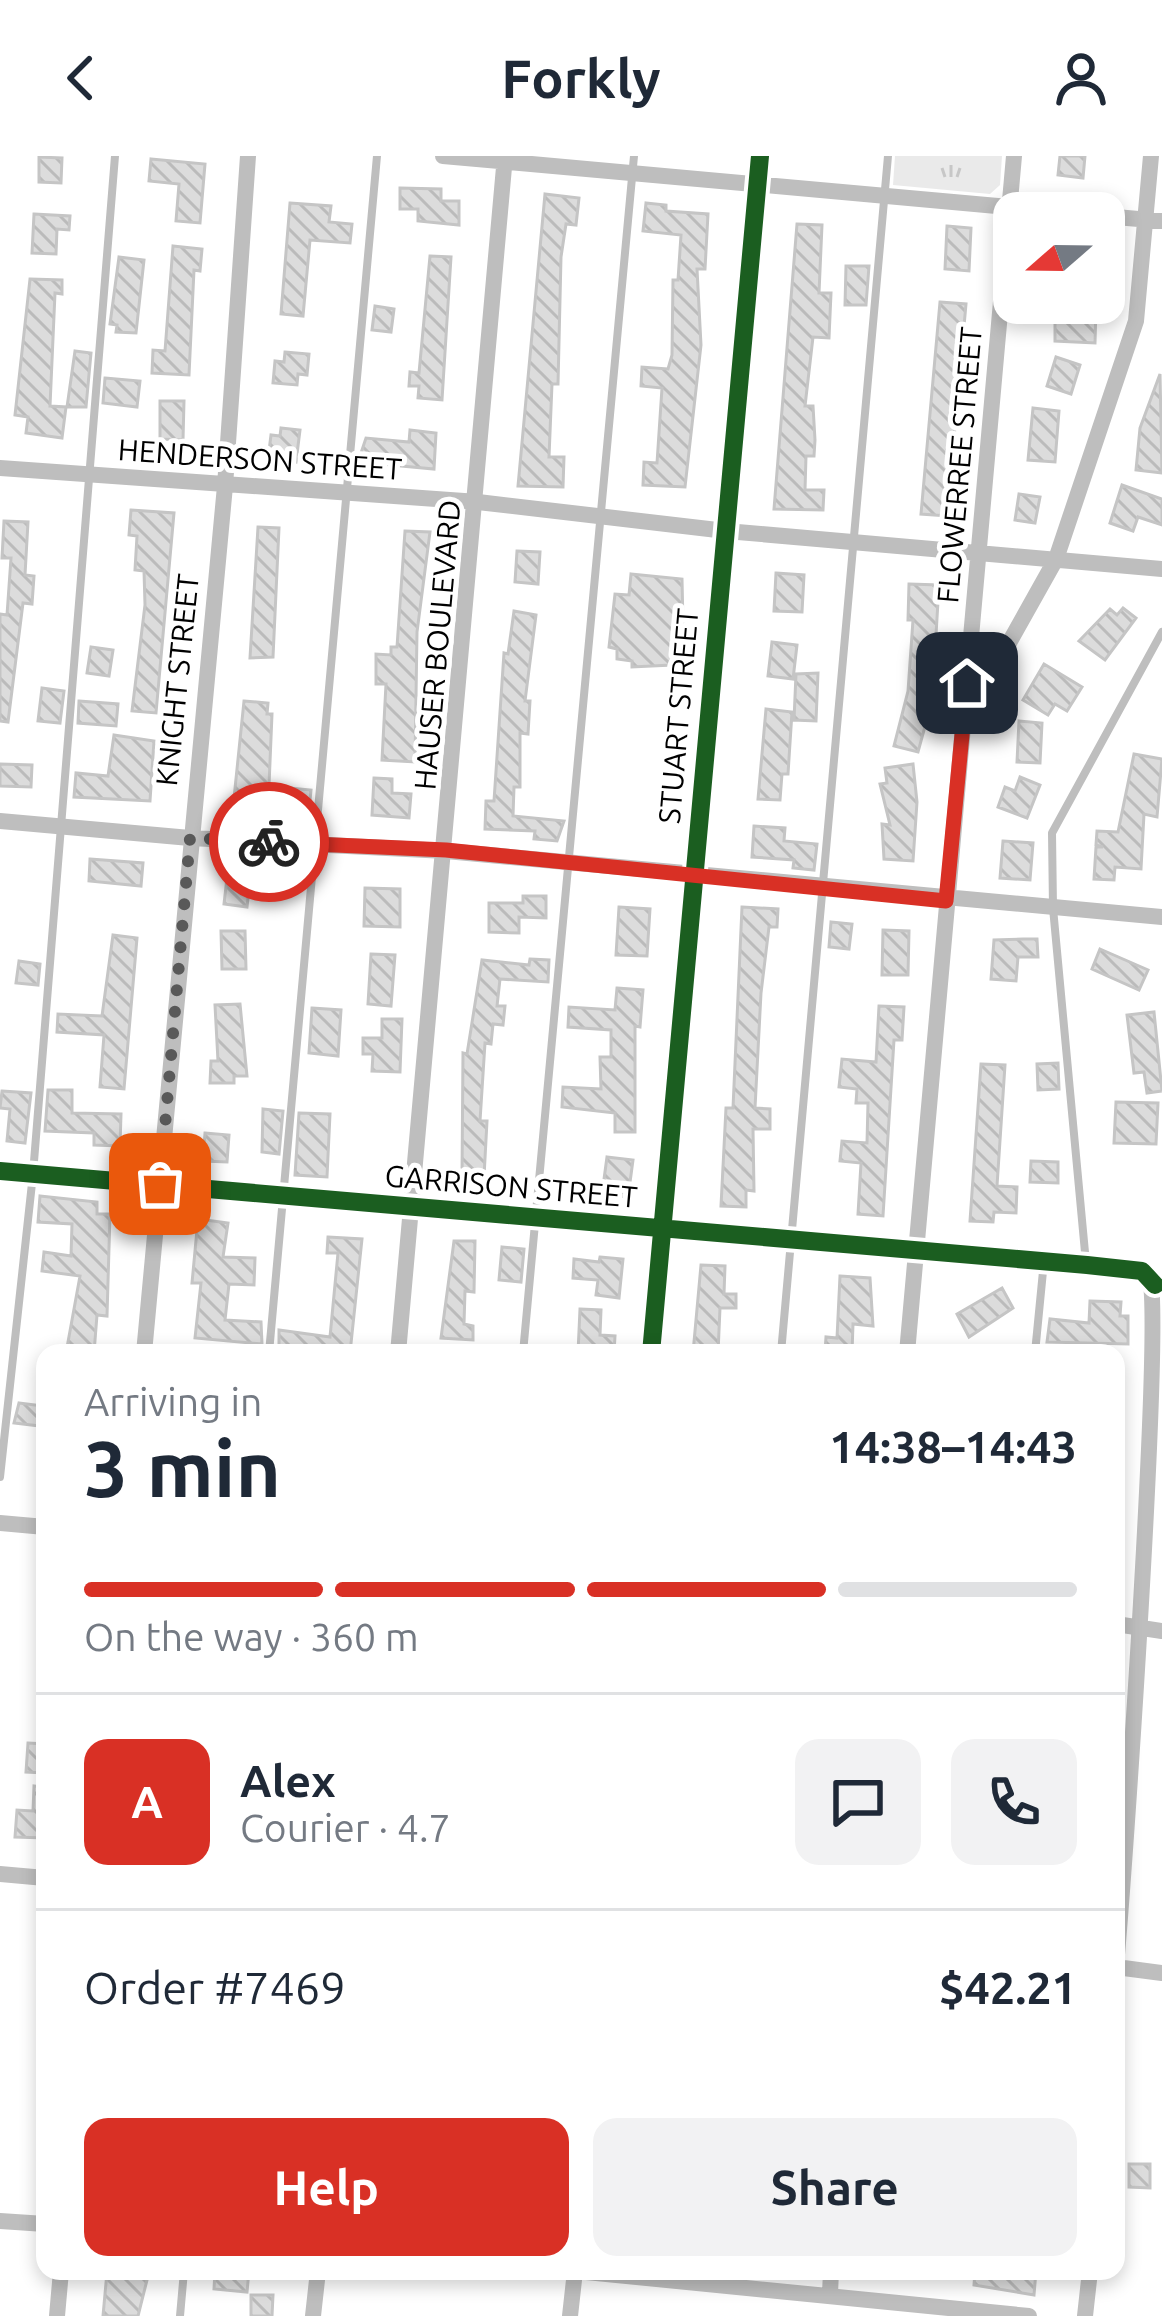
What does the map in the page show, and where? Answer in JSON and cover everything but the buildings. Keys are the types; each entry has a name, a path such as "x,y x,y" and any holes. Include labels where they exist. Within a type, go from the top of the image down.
{"street":[{"name":"KNIGHT STREET","path":"145,1344 224,486 248,156"},
{"path":"443,156 633,165 757,184 993,206"},
{"name":"STUART STREET","path":"652,1344 760,156"},
{"name":"FLOWERREE STREET","path":"1011,192 1014,156"},
{"path":"962,727 1056,559 1136,321 1153,220 1151,156"},
{"name":"HAUSER BOULEVARD","path":"399,1344 478,502 505,159"},
{"name":"FLOWERREE STREET","path":"909,1344 1000,324"},
{"name":"HENDERSON STREET","path":"0,468 478,502 726,531 1162,569"},
{"path":"0,820 190,838 446,850 946,901 1162,917"},
{"name":"GARRISON STREET","path":"0,1172 1142,1271 1155,1285 1160,1400 1154,1629"},
{"path":"0,1523 36,1526"},
{"path":"1125,1887 1154,1629"},
{"path":"0,1874 36,1877"},
{"path":"1125,1968 1162,1973"},
{"path":"0,2221 36,2223"},
{"path":"57,2316 60,2280"},
{"path":"314,2316 317,2280"},
{"path":"570,2316 575,2280"},
{"path":"675,2280 830,2294 905,2309 1030,2316"},
{"path":"830,2294 831,2280"},
{"path":"1085,2316 1089,2280"}],"lane":[{"path":"0,1477 33,1174 115,156"},
{"path":"270,1344 377,156"},
{"path":"782,1344 888,156"},
{"path":"525,1344 633,165"},
{"path":"1087,1264 1052,908 1052,833 1162,632"},
{"path":"1036,1344 1044,1261"},
{"path":"180,2316 183,2280"}],"green space":[{"path":"895,156 1002,156 1000,185 990,194 893,185"}],"cycle path":[{"path":"652,1344 760,156"},
{"path":"0,1171 1087,1265 1142,1271 1155,1285"}],"way so far":[{"path":"160,1184 190,838 269,842"}],"route":[{"path":"269,842 446,850 946,901 967,683"}]}
